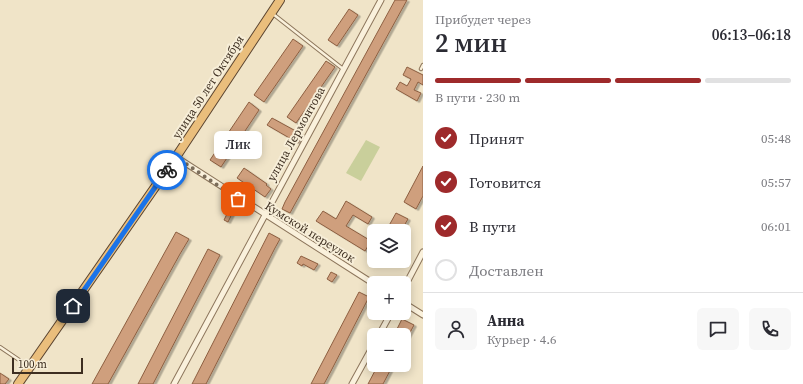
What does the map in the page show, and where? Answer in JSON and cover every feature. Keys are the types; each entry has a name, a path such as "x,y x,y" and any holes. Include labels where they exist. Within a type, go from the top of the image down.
{"highway":[{"name":"улица 50 лет Октября","path":"18,384 176,157 280,0"}],"street":[{"name":"улица Лермонтова","path":"174,384 381,0"},
{"name":"Кумской переулок","path":"176,157 264,215 367,280"},
{"path":"410,276 423,252"},
{"path":"411,307 423,315"},
{"path":"352,384 367,357"}],"lane":[{"path":"271,12 343,68"},
{"path":"0,347 30,368"}],"green space":[{"path":"366,140 380,147 361,181 346,173"}],"building":[{"path":"395,0 407,0 290,213 282,209 285,202"},
{"path":"349,9 358,15 337,46 328,40"},
{"path":"293,39 303,46 264,102 254,95"},
{"path":"326,61 335,67 296,123 287,117"},
{"path":"407,67 423,75 423,85 418,82 414,90 421,93 417,101 396,89 400,82 407,86 411,79 403,75"},
{"path":"249,102 259,110 221,167 210,160"},
{"path":"272,118 303,135 298,143 267,125"},
{"path":"423,166 423,196 416,209 404,202"},
{"path":"244,168 267,184 266,185 271,189 265,197 237,178"},
{"path":"346,201 372,217 368,224 353,215 346,226 367,239 367,248 365,251 316,221 323,211 336,219"},
{"path":"230,202 240,208 237,212 234,210 228,222 224,220 229,210 226,209"},
{"path":"396,213 408,219 405,224 390,224"},
{"path":"176,232 189,239 108,384 92,384"},
{"path":"269,233 280,239 206,384 192,384"},
{"path":"208,249 220,255 153,384 138,384"},
{"path":"301,256 318,264 314,270 303,264 302,266 297,263"},
{"path":"331,272 337,275 332,282 327,279"},
{"path":"359,292 367,296 367,301 324,384 311,384"},
{"path":"402,320 414,325 411,331 411,328 398,328"},
{"path":"374,372 389,372 383,384 368,384"},
{"path":"0,373 9,379 5,384 0,384"}],"way so far":[{"path":"167,170 176,157 238,199"}],"place":[{"name":"Лик","path":"238,199"}],"route":[{"path":"73,306 167,170"}]}
